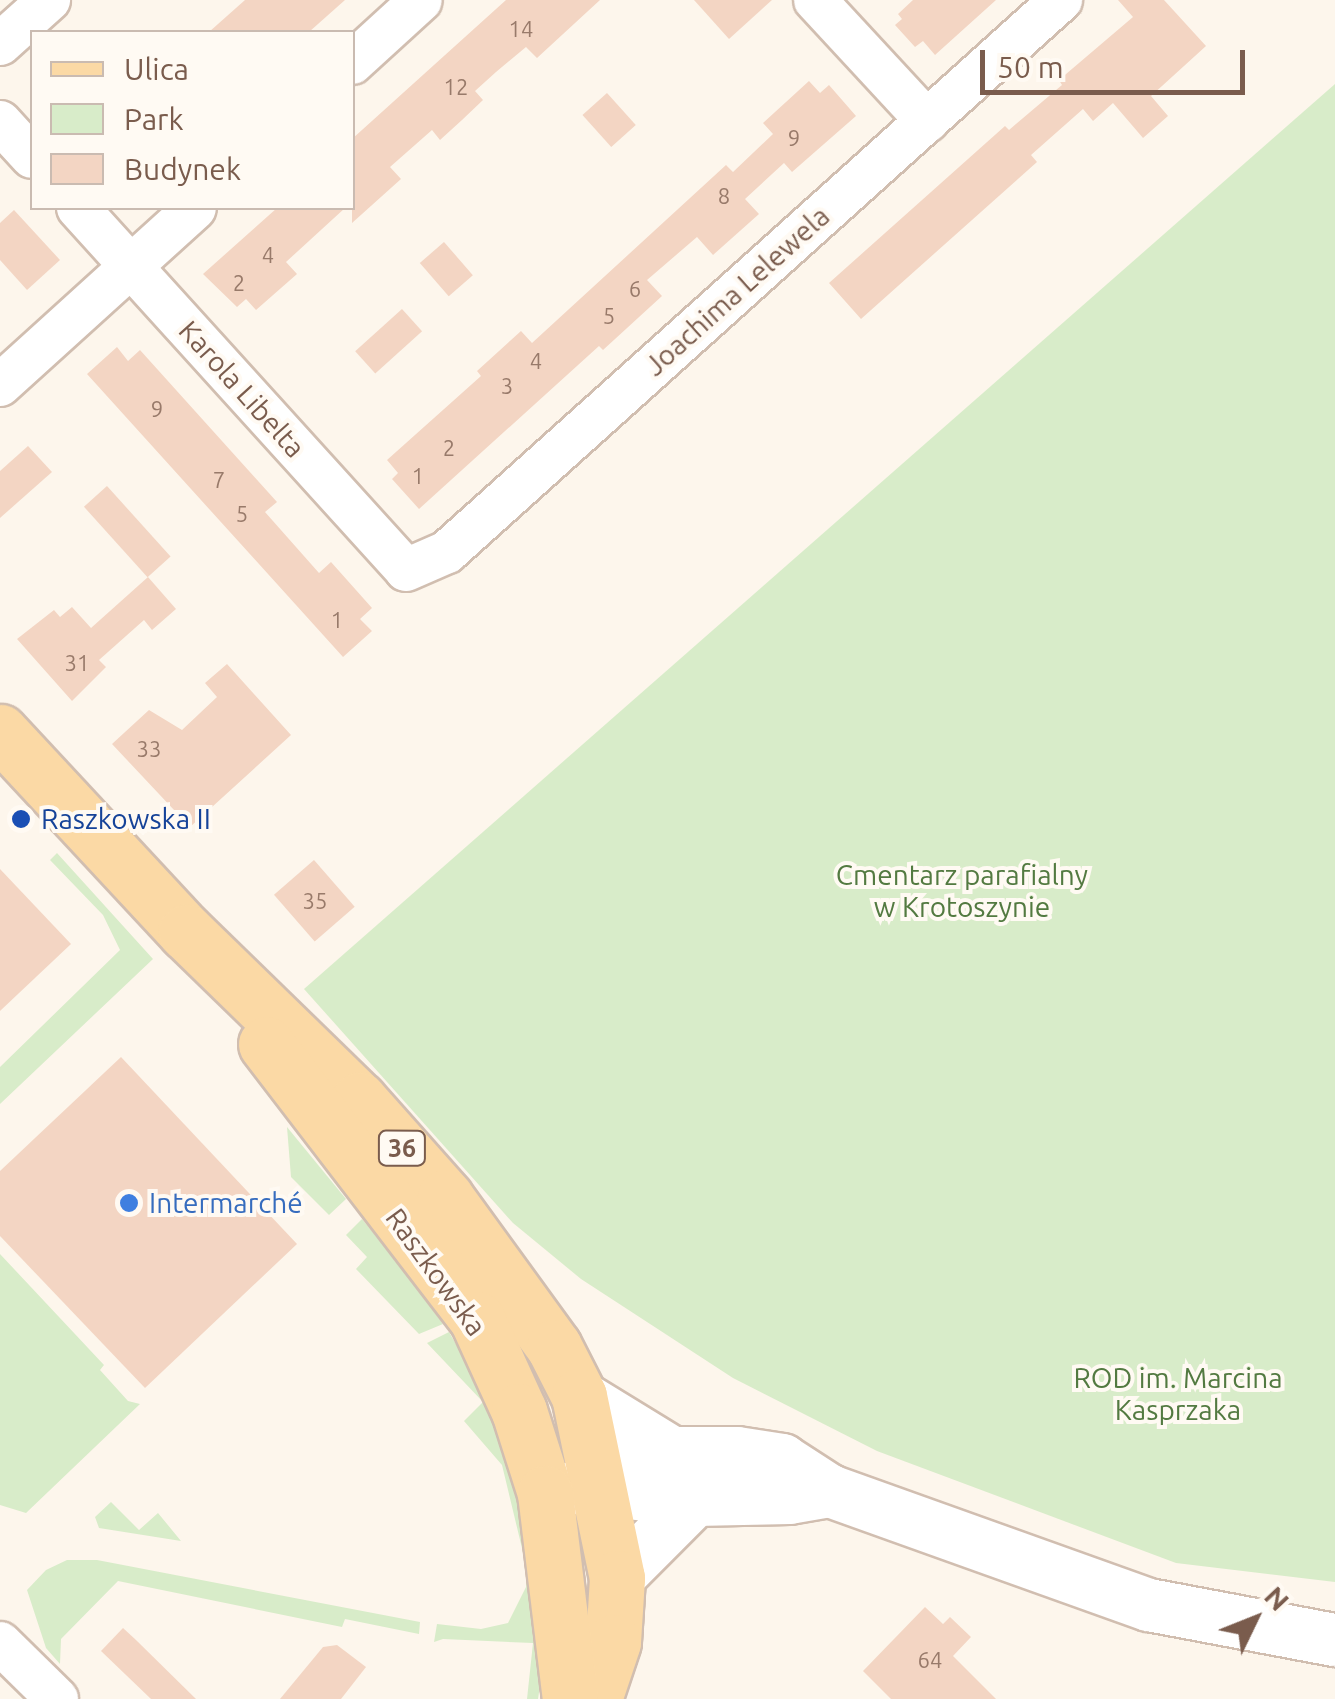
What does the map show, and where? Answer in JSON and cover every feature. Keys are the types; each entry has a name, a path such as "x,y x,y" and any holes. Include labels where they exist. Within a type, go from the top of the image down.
{"main road":[{"name":"Raszkowska","path":"0,732 186,932 359,1100 445,1197 518,1292 554,1347 579,1396 598,1484"},
{"name":"Raszkowska","path":"186,932 326,1128 476,1319 519,1411 545,1494"},
{"name":"36","path":"594,1699 613,1642 617,1578 598,1484"},
{"name":"36","path":"545,1494 554,1543 570,1699"}],"street":[{"path":"0,44 49,0"},
{"path":"355,60 421,0"},
{"path":"814,0 926,121"},
{"name":"Joachima Lelewela","path":"406,570 448,552 1061,0"},
{"path":"0,122 30,156"},
{"name":"Karola Libelta","path":"80,210 406,570"},
{"path":"0,385 193,210"},
{"path":"579,1396 672,1453"},
{"path":"545,1494 598,1484 672,1453 737,1453 782,1460 830,1491 1149,1606 1335,1640"},
{"path":"598,1484 626,1493 695,1500 790,1498 830,1491"},
{"path":"617,1578 695,1500"},
{"path":"0,1643 58,1699"}],"green space":[{"name":"Cmentarz parafialny w Krotoszynie","path":"1335,84 1335,1582 1176,1563 877,1451 733,1378 581,1279 513,1223 304,989"},
{"path":"57,853 153,959 0,1104 0,1067 120,950 103,915 50,860"},
{"path":"287,1127 346,1199 329,1215 291,1177"},
{"path":"362,1219 443,1324 419,1334 356,1269 367,1257 346,1235"},
{"path":"0,1254 104,1365 100,1370 128,1401 140,1404 26,1513 0,1505"},
{"path":"449,1332 483,1391 503,1441 529,1536 542,1673 538,1699 527,1699 533,1643 443,1639 434,1642 437,1624 481,1629 508,1623 526,1587 527,1569 502,1465 464,1421 483,1402 427,1343"},
{"path":"111,1502 139,1530 158,1513 181,1541 99,1528 95,1517"},
{"path":"67,1560 97,1560 420,1622 419,1634 345,1619 342,1627 118,1581 61,1639 60,1664 46,1648 27,1590 46,1570"}],"building":[{"path":"245,0 345,0 311,30 211,30"},
{"path":"506,0 600,0 537,58 526,47 496,72 475,91 483,100 440,140 432,130 390,167 401,179 352,223 355,136"},
{"path":"694,0 772,0 729,39"},
{"path":"913,0 996,0 935,55 923,41 915,47 895,25 902,19 898,14"},
{"path":"1118,0 1164,0 1206,46 1151,96 1168,116 1143,138 1113,103 1093,121 1083,109 1031,155 1037,162 861,319 829,283 1005,126 1009,130 1062,85 1059,80 1133,17"},
{"path":"809,81 820,93 829,85 856,116 792,172 784,163 745,199 759,214 713,255 697,237 647,280 662,296 603,350 599,346 419,509 392,479 398,473 387,460 481,376 477,371 521,331 532,343 726,165 733,172 773,134 763,123"},
{"path":"607,93 636,125 611,147 582,115"},
{"path":"14,210 60,260 27,290 0,260 0,223"},
{"path":"275,210 343,210 286,262 297,274 256,310 246,299 237,307 203,274"},
{"path":"444,242 473,275 449,296 420,263"},
{"path":"402,309 422,331 375,373 355,351"},
{"path":"117,347 128,361 140,350 277,502 265,512 319,573 331,562 372,608 360,619 372,631 343,657 87,374"},
{"path":"28,446 52,472 0,518 0,471"},
{"path":"107,486 171,557 148,577 84,507"},
{"path":"148,577 176,609 152,630 144,620 99,660 106,667 72,701 17,639 54,610 60,617 72,607 91,628"},
{"path":"227,664 291,735 190,827 112,744 149,710 182,730 217,697 205,683"},
{"path":"314,860 355,907 315,942 274,895"},
{"path":"0,869 71,944 0,1011"},
{"name":"Intermarché","path":"121,1057 297,1244 145,1388 0,1236 0,1171"},
{"path":"925,1607 943,1624 950,1617 971,1637 953,1656 996,1699 891,1699 863,1671"},
{"path":"123,1628 196,1699 151,1699 101,1651"},
{"path":"337,1645 366,1667 341,1699 280,1699 323,1647"}],"place":[{"name":"Raszkowska II","path":"21,819"},
{"name":"Intermarché","path":"129,1203"}],"park label":[{"name":"ROD im. Marcina Kasprzaka","path":"1178,1394"}]}
